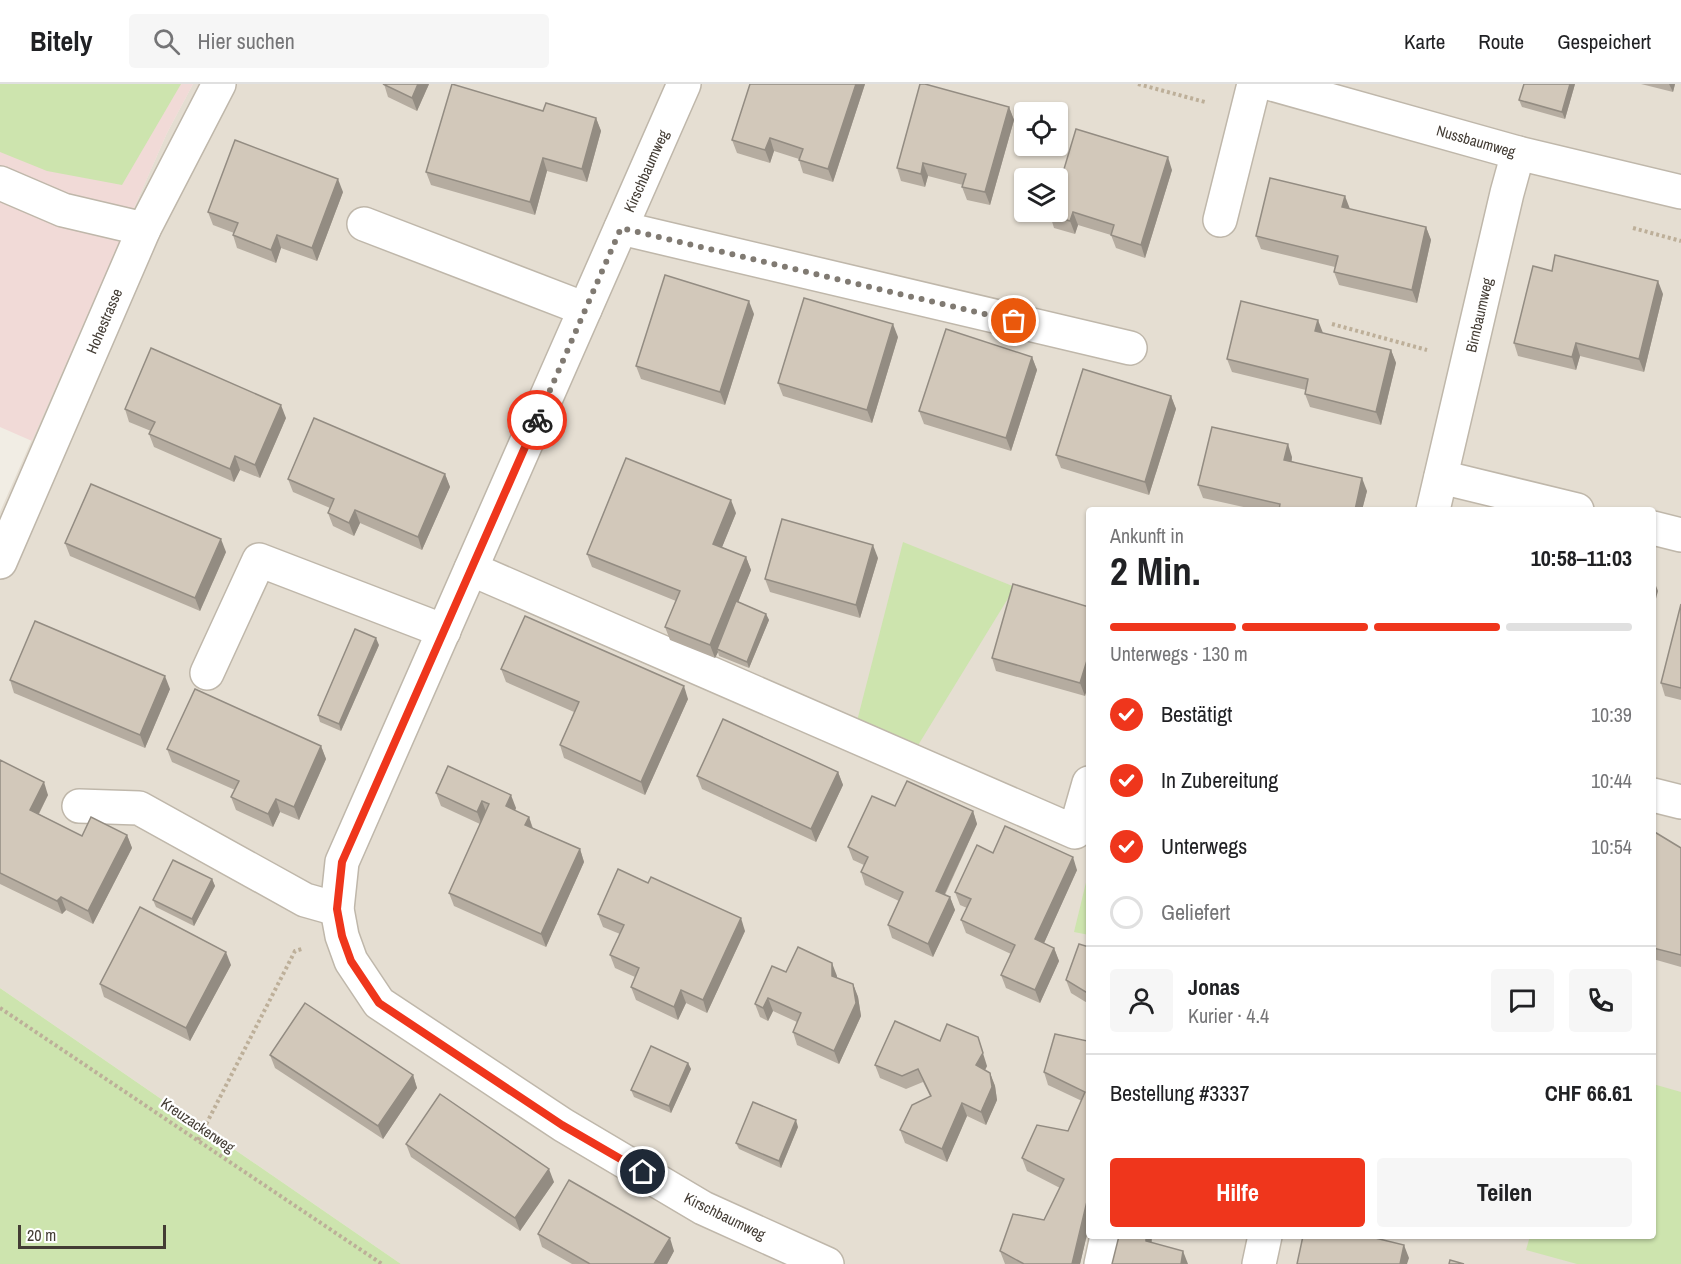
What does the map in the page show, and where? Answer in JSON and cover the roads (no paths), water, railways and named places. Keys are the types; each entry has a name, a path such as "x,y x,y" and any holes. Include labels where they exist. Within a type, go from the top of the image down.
{"street":[{"name":"Hohestrasse","path":"0,562 144,229 219,84"},
{"name":"Kirschbaumweg","path":"684,84 342,862 339,922 351,961 379,1003 562,1125 693,1202 827,1264"},
{"path":"1220,220 1254,84"},
{"name":"Nussbaumweg","path":"1272,84 1518,153 1681,192"},
{"name":"Birnbaumweg","path":"1434,507 1504,204 1518,153"},
{"path":"0,183 63,210 144,229"},
{"path":"364,224 585,309"},
{"path":"621,228 1130,348"},
{"path":"1441,477 1565,507"},
{"path":"1656,529 1681,535"},
{"path":"207,673 259,560 444,631"},
{"path":"471,568 1075,832 1086,794"},
{"path":"1656,796 1681,802"},
{"path":"79,806 140,808 305,900 339,922"},
{"path":"1101,1264 1106,1239"},
{"path":"1259,1264 1264,1239"}]}
